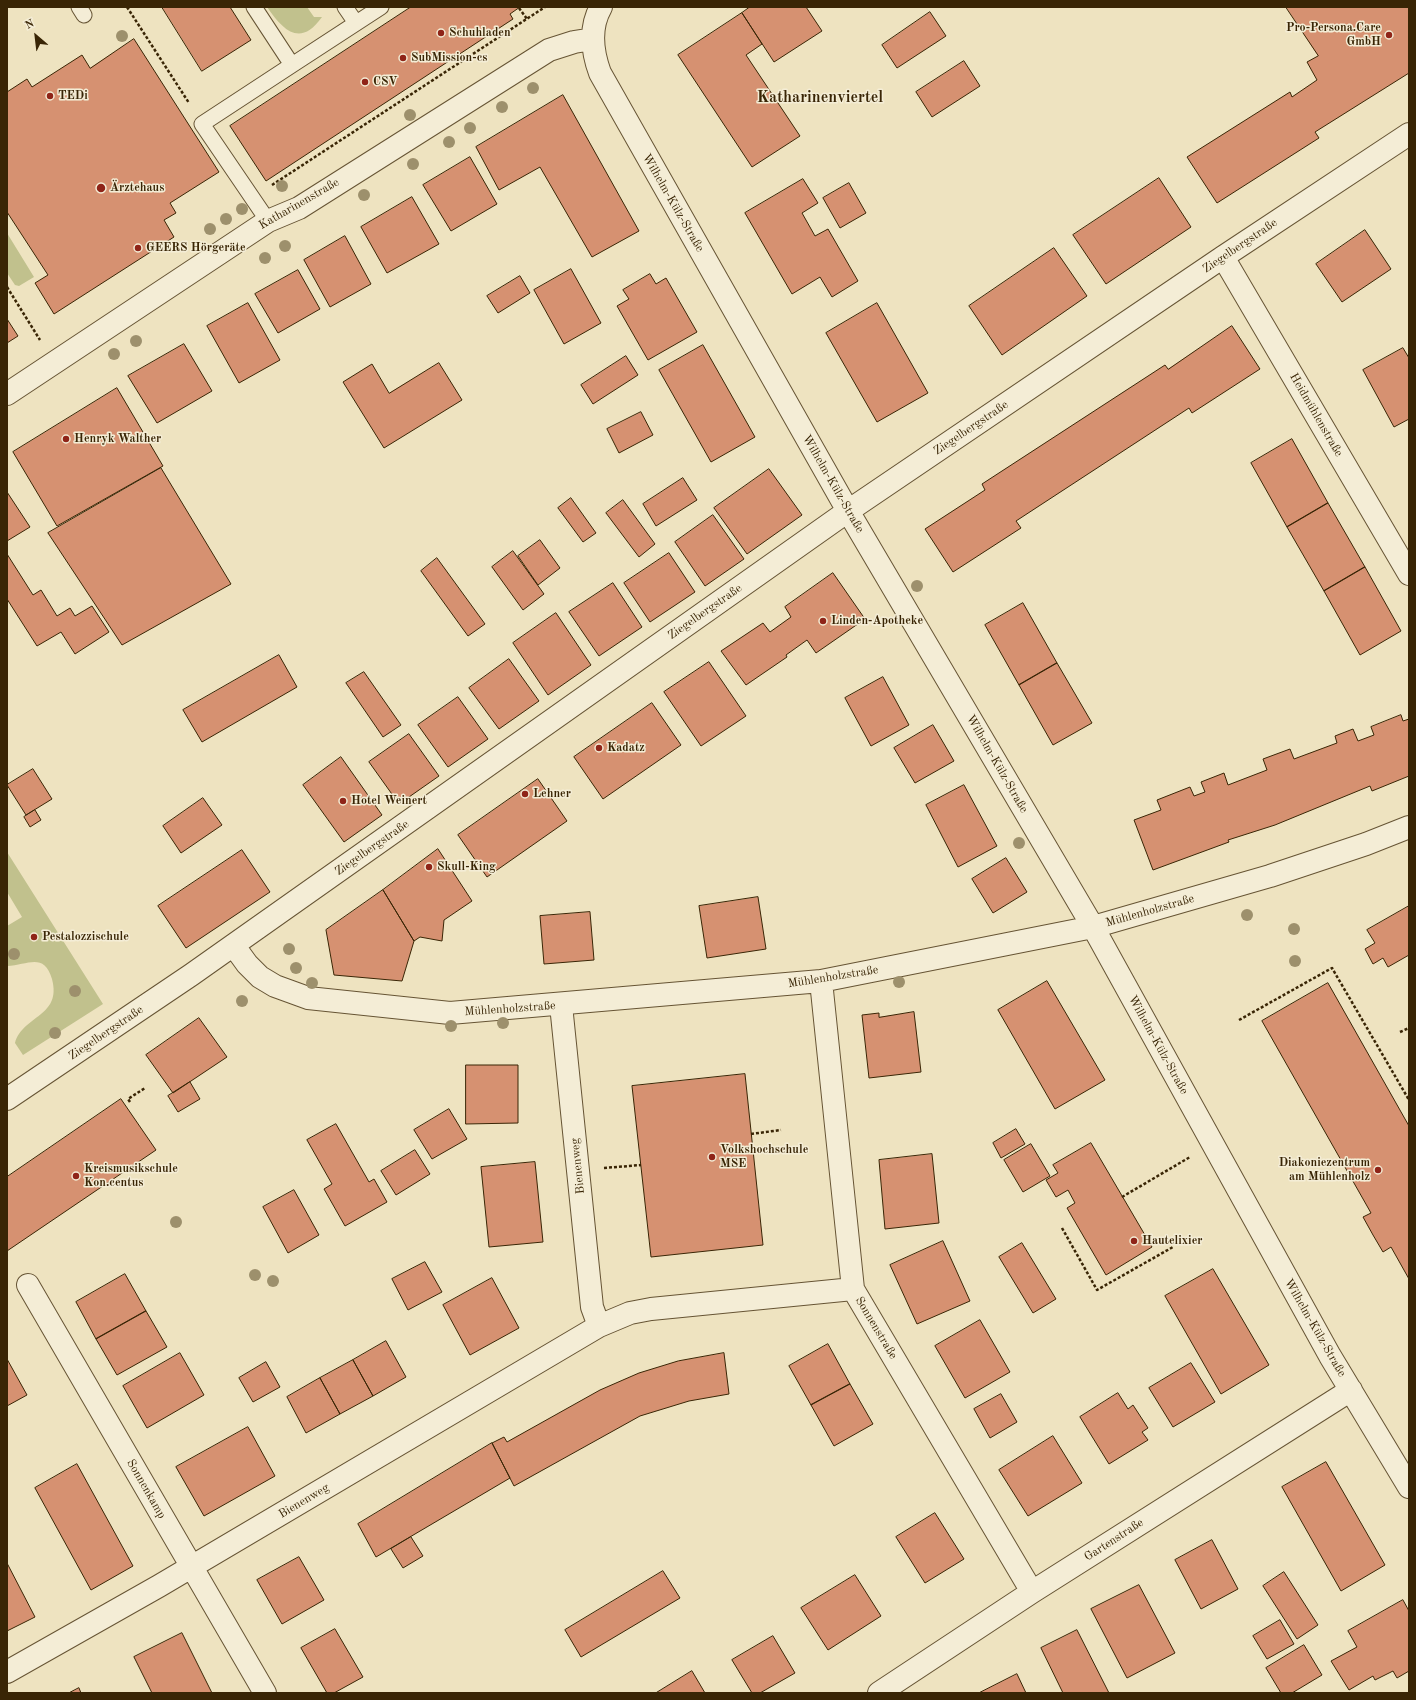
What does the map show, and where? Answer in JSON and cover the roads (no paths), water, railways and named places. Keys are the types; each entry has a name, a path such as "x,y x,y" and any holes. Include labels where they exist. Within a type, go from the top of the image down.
{"street":[{"path":"593,39 594,25 601,7"},
{"name":"Katharinenstraße","path":"7,394 268,221 299,208 549,50 574,42 593,39"},
{"name":"Wilhelm-Külz-Straße","path":"593,39 595,59 600,73 848,511 1093,927 1351,1390 1409,1487"},
{"name":"Ziegelbergstraße","path":"7,1099 234,946 848,511 1223,257 1409,134"},
{"name":"Heidmühlenstraße","path":"1223,257 1409,574"},
{"name":"Mühlenholzstraße","path":"234,946 247,964 260,977 275,986 308,998 450,1013 561,1005 821,981 1093,927 1270,876 1366,844 1409,827"},
{"name":"Sonnenstraße","path":"821,981 853,1289 1032,1592"},
{"name":"Bienenweg","path":"561,1005 592,1307 599,1326"},
{"name":"Sonnenkamp","path":"28,1285 265,1693"},
{"name":"Bienenweg","path":"7,1672 191,1567 599,1326 630,1313 651,1309 853,1289"},
{"name":"Gartenstraße","path":"879,1693 1032,1592 1351,1390"}],"lane":[{"path":"254,7 292,65"},
{"path":"345,7 356,23"},
{"path":"268,221 202,124 380,7"}],"place":[{"name":"Schuhladen","path":"441,33"},
{"name":"Pro-Persona.Care GmbH","path":"1389,35"},
{"name":"SubMission-cs","path":"403,58"},
{"name":"CSV","path":"365,82"},
{"name":"TEDi","path":"50,96"},
{"name":"Ärztehaus","path":"101,188"},
{"name":"GEERS Hörgeräte","path":"138,248"},
{"name":"Henryk Walther","path":"66,439"},
{"name":"Linden-Apotheke","path":"823,621"},
{"name":"Kadatz","path":"599,748"},
{"name":"Lehner","path":"525,794"},
{"name":"Hotel Weinert","path":"343,801"},
{"name":"Skull-King","path":"429,867"},
{"name":"Pestalozzischule","path":"34,937"},
{"name":"Volkshochschule MSE","path":"712,1157"},
{"name":"Diakoniezentrum am Mühlenholz","path":"1378,1170"},
{"name":"Kreismusikschule Kon.centus","path":"76,1176"},
{"name":"Hautelixier","path":"1134,1241"}],"district":[{"name":"Katharinenviertel","path":"820,98"}]}
